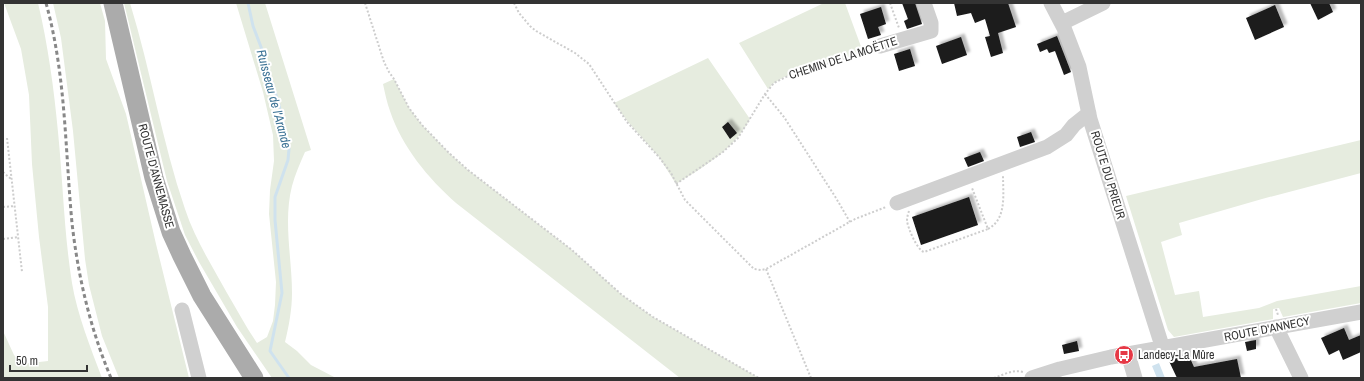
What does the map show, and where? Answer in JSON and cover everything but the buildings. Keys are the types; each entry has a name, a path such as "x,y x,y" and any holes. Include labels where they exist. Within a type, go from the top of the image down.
{"main road":[{"name":"ROUTE D'ANNEMASSE","path":"113,3 154,178 171,232 202,296 254,378"}],"street":[{"name":"CHEMIN DE LA MOËTTE","path":"880,46 931,31 931,23 924,3"},
{"name":"ROUTE DU PRIEUR","path":"1051,3 1062,24 1079,67 1089,113 1163,349"},
{"path":"1062,24 1103,3"},
{"path":"903,206 1004,163 1047,147 1066,134 1074,124 1089,113"},
{"path":"182,310 199,378"},
{"name":"ROUTE D'ANNECY","path":"1028,375 1128,354 1163,349 1361,312"},
{"path":"1276,327 1301,378"},
{"path":"1128,354 1135,378"}],"path":[{"path":"364,3 384,62 409,108 422,125 449,153 468,170 572,250 622,295 659,320 759,378"},
{"path":"514,3 519,13 536,31 580,56 589,64 625,118 659,157 684,200 749,264 758,270 766,269 850,222 903,206 907,223 917,246 924,252 995,226 1001,214 1004,198 1002,170 1004,163"},
{"path":"890,3 903,39"},
{"name":"CHEMIN DE LA MOËTTE","path":"676,184 734,142 746,126 764,94 774,83 784,77 880,46"},
{"path":"764,94 771,100 784,117 850,222"},
{"path":"7,138 22,272"},
{"path":"4,174 12,180"},
{"path":"972,188 988,229"},
{"path":"3,207 15,206"},
{"path":"3,239 18,237"},
{"path":"766,269 811,378"},
{"path":"994,378 1017,371 1028,375"}],"shaded area":[{"path":"4,3 38,3 48,51 55,100 67,245 74,295 102,378 3,378 3,331 14,355 22,364 48,361 48,307 32,164 29,95 21,49"},
{"path":"53,3 100,3 105,21 106,59 126,114 189,378 119,378 102,336 89,285 85,259 73,131 61,38"},
{"path":"124,3 130,3 177,184 189,220 210,262 257,343 267,337 273,321 275,305 276,282 269,214 270,190 274,161 273,135 263,92 236,3 265,3 311,150 305,152 303,156 293,182 289,199 288,226 292,299 285,342 297,351 311,365 336,378 272,378 237,327 199,262 185,235 167,181"},
{"path":"824,3 845,3 863,52 784,77 768,89 739,43"},
{"path":"708,58 750,119 736,139 718,156 676,184 659,157 628,122 614,103"},
{"path":"394,79 409,108 422,125 468,170 572,250 622,295 653,317 759,378 680,378 456,203 426,172 401,137 389,108 383,84"},
{"path":"1361,140 1361,173 1179,223 1182,235 1161,242 1175,295 1199,291 1203,317 1259,308 1277,301 1361,286 1361,303 1283,317 1279,308 1273,309 1273,319 1174,337 1168,330 1126,196"}],"water":[{"path":"1159,363 1165,378 1157,378 1152,366"}],"waterway":[{"name":"Ruisseau de l'Arande","path":"248,3 253,26 279,105 289,149 288,160 275,197 275,220 282,293 270,351 289,378"}],"railway":[{"path":"46,3 58,57 64,112 72,223 81,282 91,321 111,378"}],"place":[{"name":"Landecy-La Mûre","path":"1124,355"}]}
